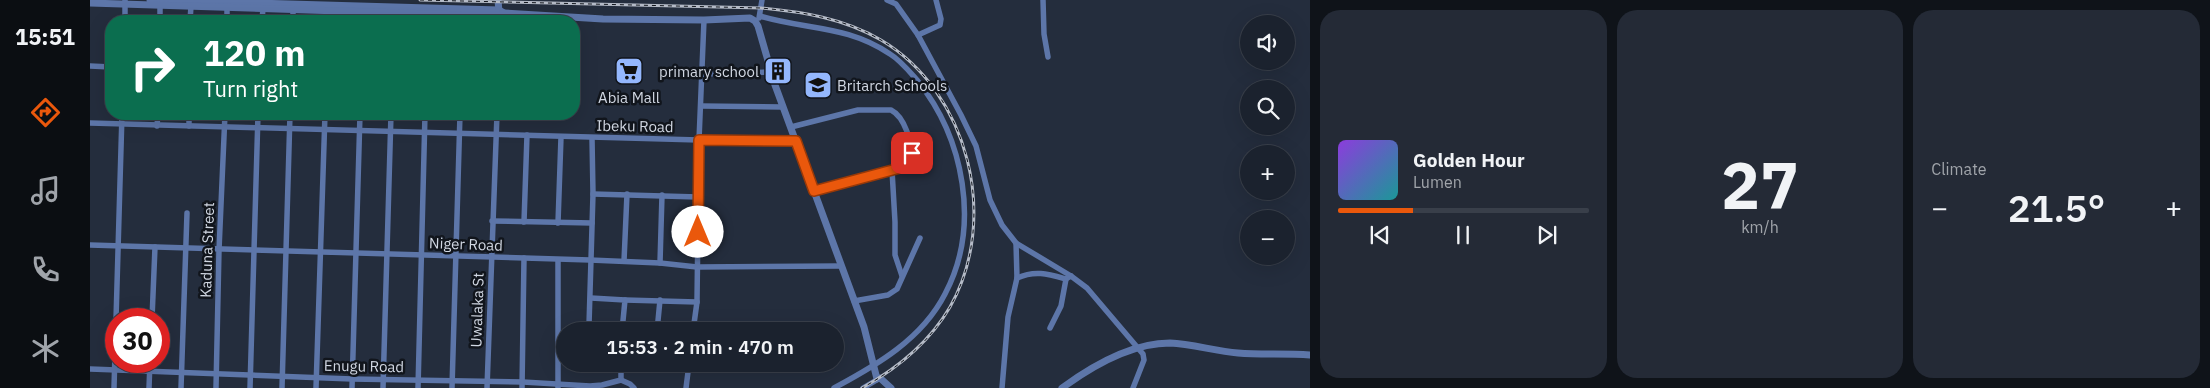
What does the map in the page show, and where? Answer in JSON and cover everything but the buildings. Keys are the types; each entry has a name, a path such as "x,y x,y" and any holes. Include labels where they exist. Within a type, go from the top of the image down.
{"street":[{"path":"150,0 263,8 328,8 394,12 412,15"},
{"path":"90,3 125,2 160,5 227,5 500,15 498,0"},
{"path":"762,0 758,19 771,72 854,301 875,366 877,379 880,378 891,388"},
{"path":"918,35 940,25 941,19 936,0"},
{"path":"1043,0 1044,34 1048,57"},
{"path":"892,1 918,35 976,146 990,200 1002,225 1016,242 1087,288 1137,347 1144,356 1134,388"},
{"path":"125,2 125,15"},
{"path":"160,5 160,15"},
{"path":"227,5 227,15"},
{"path":"190,15 191,6"},
{"path":"262,15 263,8"},
{"path":"328,8 328,15"},
{"path":"293,9 293,15"},
{"path":"365,11 365,15"},
{"path":"580,18 704,20 741,17 863,37 893,55 930,97 943,120 954,149 964,191 964,228 957,266 945,295 923,325 892,355 834,388"},
{"path":"694,322 697,302 699,140 704,20"},
{"path":"90,66 105,67"},
{"path":"701,74 771,72"},
{"path":"701,106 783,107"},
{"path":"791,127 858,110 891,110 900,117 912,153 910,161 905,166 814,191"},
{"path":"116,308 122,120"},
{"path":"157,126 158,120"},
{"path":"189,120 189,126"},
{"name":"Kaduna Street","path":"216,388 219,250 225,120"},
{"path":"250,388 258,120"},
{"path":"282,388 290,120"},
{"path":"316,388 325,120"},
{"path":"352,388 360,120"},
{"path":"383,388 391,120"},
{"path":"418,388 425,120"},
{"path":"452,388 458,256 460,120"},
{"name":"Uwalaka St","path":"487,385 497,120"},
{"name":"Ibeku Road","path":"90,123 592,138 796,141"},
{"path":"524,222 527,135"},
{"path":"558,223 561,137"},
{"path":"589,322 593,194 592,138"},
{"path":"892,170 895,255 902,276"},
{"path":"593,194 698,197"},
{"path":"624,262 627,194"},
{"path":"660,263 662,195"},
{"path":"181,388 184,248 187,213"},
{"path":"492,221 592,223"},
{"path":"854,301 893,293 897,289 920,238"},
{"path":"1002,388 1008,324 1017,278 1016,242"},
{"name":"Niger Road","path":"90,245 590,260 660,263 698,267 840,266"},
{"path":"152,308 154,248"},
{"path":"522,385 524,258"},
{"path":"558,260 558,385"},
{"path":"1017,278 1026,274 1046,273 1068,277"},
{"path":"1050,328 1061,306 1068,277"},
{"path":"591,298 697,302"},
{"path":"623,322 625,300"},
{"path":"658,322 660,300"},
{"path":"1062,388 1083,374 1137,347 1171,343 1245,354 1280,352 1310,355"},
{"name":"Enugu Road","path":"90,370 105,370"},
{"name":"Enugu Road","path":"170,371 283,377 452,380 487,385 590,387 621,380"},
{"path":"621,372 621,380 634,388"},
{"path":"686,388 688,372"},
{"path":"114,373 114,388"},
{"path":"149,388 150,373"},
{"path":"864,388 880,378"}],"railway":[{"path":"420,0 761,8 822,17 852,26 881,40 911,63 936,91 955,124 967,160 973,198 973,235 965,272 950,307 942,320 912,354 862,388"}],"place":[{"name":"Abia Mall","path":"629,71"},
{"name":"primary school","path":"778,71"},
{"name":"Britarch Schools","path":"818,85"}],"route":[{"path":"698,232 699,140 796,141 814,191 900,168 910,161 912,153"}]}
